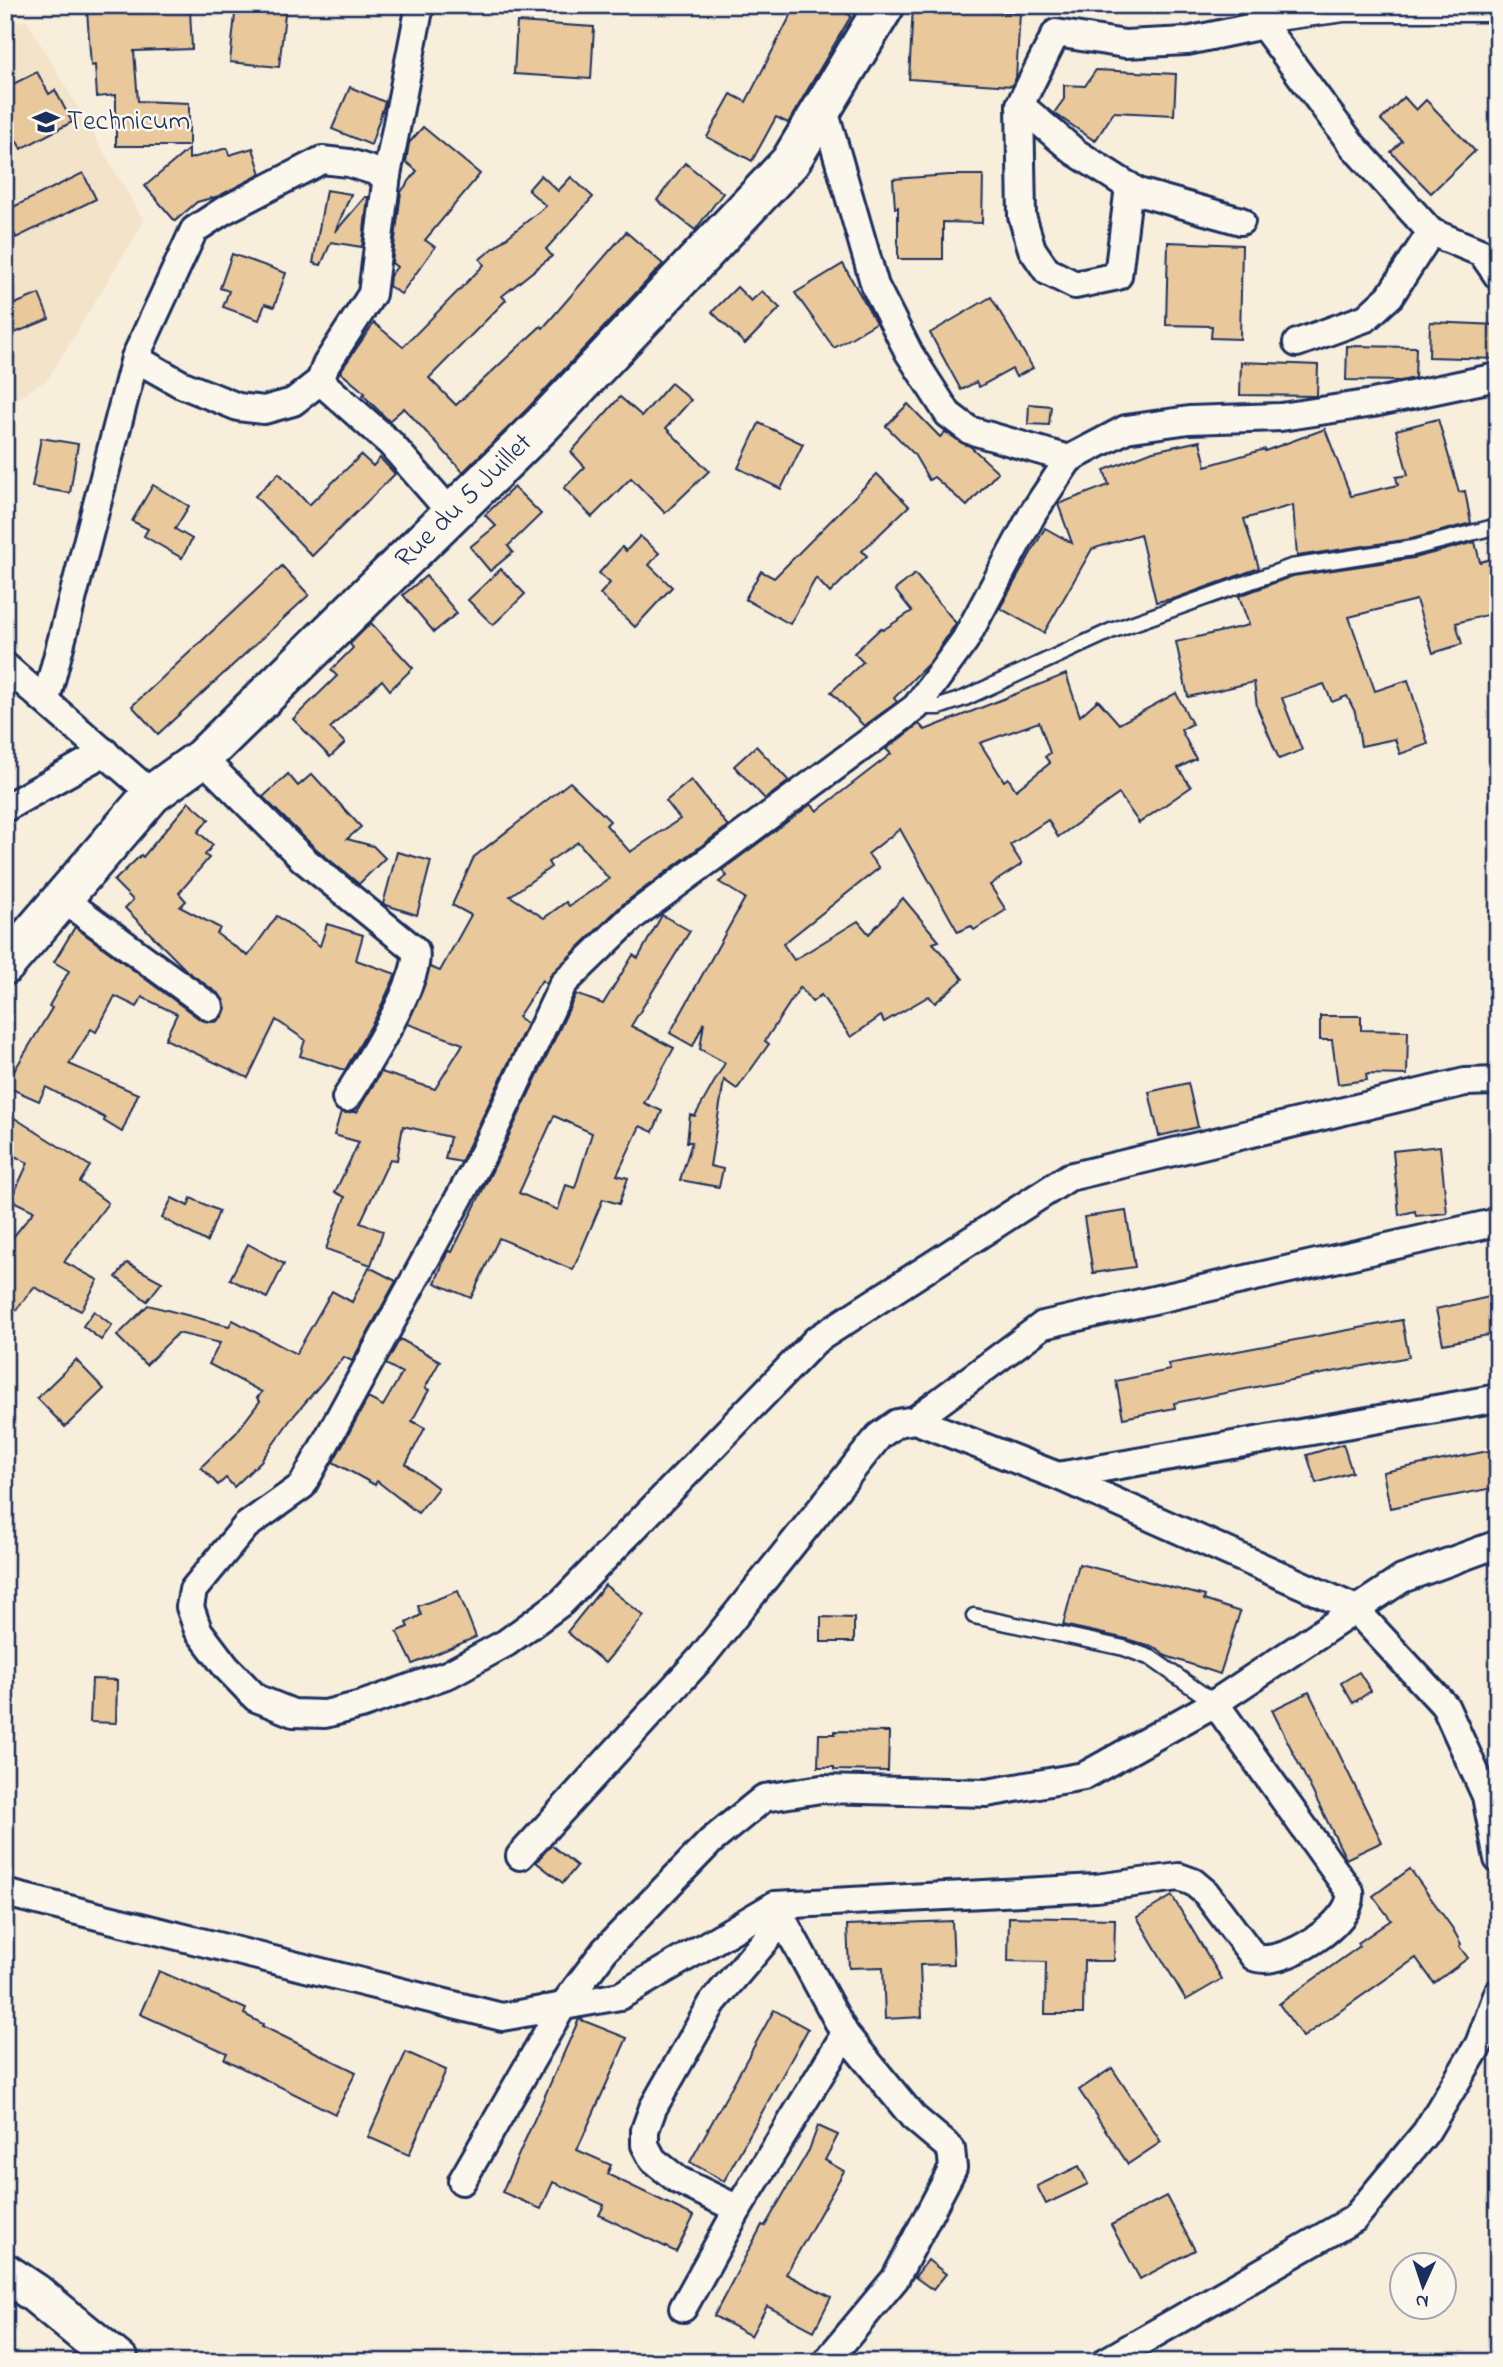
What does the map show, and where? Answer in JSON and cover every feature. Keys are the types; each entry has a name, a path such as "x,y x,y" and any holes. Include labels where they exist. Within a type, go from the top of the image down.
{"street":[{"path":"135,358 238,407 264,410 293,402 320,380 326,365 372,294 387,175 420,5"},
{"name":"Rue du 5 Juillet","path":"5,965 152,794 202,758 544,424 790,162 885,5"},
{"path":"1129,186 1118,276 1075,285 1046,271 1032,249 1022,216 1020,106 1056,33 1125,44 1187,41 1262,25 1287,5"},
{"path":"1262,25 1353,146 1431,232 1482,253 1498,276"},
{"path":"823,106 875,286 909,354 948,414 969,430 1069,458"},
{"path":"1020,106 1075,152 1138,192 1241,221"},
{"path":"46,700 135,358 194,230 223,211 322,160 349,163 387,175"},
{"path":"1297,343 1366,318 1390,296 1431,232"},
{"path":"1497,377 1281,417 1189,420 1126,429 1069,458 1033,513 965,640 916,708 632,917 563,984 483,1154 302,1486 246,1526 193,1590 190,1607 198,1630 226,1667 256,1698 293,1713 325,1714 361,1705 449,1674 506,1643 562,1602 816,1340 1069,1177 1465,1082 1498,1081"},
{"path":"320,380 390,443 452,514"},
{"path":"5,666 152,794"},
{"path":"5,808 105,752"},
{"path":"202,758 303,859 415,950 416,966 380,1044 346,1098"},
{"path":"63,899 210,1007"},
{"path":"520,1856 702,1657 879,1436 897,1423 915,1420 1043,1325 1498,1222"},
{"path":"1059,1476 1498,1398"},
{"path":"915,1420 1059,1476 1354,1608 1446,1706 1486,1796 1498,1859"},
{"path":"462,2181 562,2007 605,1950 711,1841 764,1798 821,1789 987,1793 1084,1776 1215,1703 1354,1608 1402,1579 1498,1544"},
{"path":"5,1893 502,2017 620,1996 779,1912 1096,1888 1179,1877 1193,1882 1206,1893 1258,1959 1277,1958 1313,1943 1329,1929 1350,1900 1350,1892 1215,1703"},
{"path":"779,1912 845,2034 913,2117 951,2149 954,2158 953,2168 895,2279 826,2362"},
{"path":"738,2210 678,2180 653,2160 645,2145 645,2130 653,2108 713,2002 779,1912"},
{"path":"1105,2362 1354,2219 1426,2132 1479,2044 1498,1993"},
{"path":"683,2308 738,2210 845,2034"},
{"path":"5,2273 35,2292 119,2362"}],"lane":[{"path":"1262,25 1344,14 1498,14"},
{"path":"916,708 939,708 1111,631 1291,567 1413,548 1498,526"},
{"path":"974,1616 1124,1648 1151,1658 1215,1703"}],"shaded area":[{"name":"Technicum","path":"27,21 144,221 48,379 5,406 5,23"}],"building":[{"path":"236,5 286,5 279,67 230,62"},
{"path":"796,5 833,5 851,16 788,123 776,117 752,161 707,137 731,94 746,102"},
{"path":"913,6 1020,13 1016,78 1012,86 909,79"},
{"path":"120,8 120,13 190,10 192,49 134,51 138,101 189,103 189,146 116,146 116,95 97,97 95,65 91,66 87,10"},
{"path":"517,22 594,27 591,79 514,74"},
{"path":"1096,70 1176,74 1174,115 1114,112 1095,141 1054,113 1064,99 1064,85 1085,86"},
{"path":"37,72 49,94 55,90 72,122 21,149 5,119 5,88"},
{"path":"350,87 385,102 371,145 332,129"},
{"path":"1404,97 1416,110 1426,100 1475,151 1431,193 1391,152 1402,141 1381,120"},
{"path":"423,127 480,174 425,240 435,247 401,294 389,286 390,276 397,267 392,263 401,192 417,171 406,162 409,143"},
{"path":"227,148 229,155 253,148 261,174 219,196 197,202 175,221 145,186 189,149 189,159"},
{"path":"685,163 723,193 695,230 657,200"},
{"path":"83,173 96,199 16,238 5,211"},
{"path":"541,175 558,191 571,177 593,197 546,249 552,256 502,296 506,300 429,378 456,405 541,326 543,328 626,232 663,264 527,409 463,472 404,408 389,421 363,395 365,393 340,372 374,323 403,347 484,265 480,259 546,206 528,190"},
{"path":"983,175 982,223 943,222 943,259 898,259 898,207 895,208 893,179"},
{"path":"326,190 351,194 335,232 365,197 368,197 362,247 331,242 321,265 313,263"},
{"path":"1168,242 1242,245 1240,339 1211,338 1212,326 1166,325"},
{"path":"232,254 286,273 274,307 265,304 259,320 223,307 229,291 220,288"},
{"path":"843,264 876,323 834,348 795,293"},
{"path":"737,287 751,301 762,291 780,308 745,344 712,312"},
{"path":"39,294 49,319 5,337 5,308"},
{"path":"991,297 1033,368 1016,377 1012,369 979,387 976,382 961,390 930,333"},
{"path":"1430,322 1498,325 1498,359 1429,357"},
{"path":"1347,346 1416,347 1415,378 1400,381 1346,380"},
{"path":"1241,362 1318,365 1317,396 1240,395"},
{"path":"671,383 691,400 666,428 709,471 665,513 631,478 592,517 564,488 585,467 571,452 620,397 642,416"},
{"path":"908,404 940,437 945,432 971,447 998,472 967,506 934,477 929,480 914,454 886,426"},
{"path":"1029,404 1051,406 1049,425 1028,424"},
{"path":"1438,419 1459,492 1465,491 1471,523 1411,539 1297,556 1293,505 1244,519 1259,568 1176,598 1156,602 1140,534 1092,549 1044,633 1000,608 1045,528 1072,543 1058,504 1109,485 1104,470 1153,451 1200,441 1206,466 1265,451 1325,429 1351,496 1398,485 1396,477 1408,475 1396,430"},
{"path":"759,423 803,444 781,489 738,468"},
{"path":"41,438 78,444 70,493 32,487"},
{"path":"361,455 373,466 380,458 395,474 312,556 255,496 279,473 309,505"},
{"path":"877,474 909,506 862,551 867,556 830,593 816,578 790,624 745,599 761,571 774,578"},
{"path":"153,485 189,506 175,529 192,539 182,558 144,536 148,529 132,521"},
{"path":"514,487 541,514 508,546 513,552 490,571 470,547 496,526 485,515"},
{"path":"640,536 659,553 649,565 672,587 635,627 600,594 610,583 599,573 622,547 626,551"},
{"path":"1475,542 1480,562 1498,557 1498,612 1456,623 1462,644 1433,653 1416,600 1349,617 1375,691 1408,680 1428,744 1400,754 1395,739 1361,746 1355,712 1347,696 1332,702 1324,684 1282,698 1302,750 1279,759 1257,707 1254,682 1188,697 1176,642 1249,625 1239,596 1293,576 1414,558"},
{"path":"282,566 309,595 158,734 132,706"},
{"path":"501,569 525,594 493,625 468,600"},
{"path":"915,574 956,623 930,662 894,698 897,702 864,726 831,692 863,662 854,653 881,628 883,630 912,611 895,590"},
{"path":"426,576 457,613 434,632 403,595"},
{"path":"371,623 413,668 390,690 382,680 330,728 345,743 330,757 293,719 337,676 331,670 353,648 350,644"},
{"path":"1066,674 1080,716 1098,700 1119,724 1176,693 1192,724 1181,730 1196,759 1178,768 1191,787 1139,823 1119,794 1058,837 1048,820 1010,845 1022,864 990,885 1006,910 974,930 971,926 958,932 900,829 868,854 879,868 783,944 794,960 858,921 869,934 903,898 939,941 933,943 963,979 935,1003 929,996 884,1022 881,1016 851,1037 821,995 812,1002 800,987 765,1041 769,1044 737,1089 724,1080 710,1166 723,1169 719,1187 680,1180 692,1142 687,1142 690,1115 695,1116 725,1063 700,1049 704,1022 693,1046 670,1033 745,898 719,882 727,876 722,870 811,804 817,811 891,754 886,749 919,724 925,730","holes":["1039,722 1050,753 1045,757 1050,763 1016,790 1008,778 1004,781 980,743"]},
{"path":"756,746 789,781 765,799 734,766"},
{"path":"288,774 298,786 312,774 361,827 347,839 373,846 385,858 359,884 314,847 263,797"},
{"path":"691,780 728,826 623,904 552,973 546,984 542,980 518,1017 527,1024 461,1162 445,1159 450,1137 403,1126 397,1160 390,1159 360,1223 383,1231 371,1265 326,1249 345,1197 335,1192 359,1142 334,1135 341,1112 357,1112 381,1072 435,1089 463,1044 408,1024 430,967 440,971 471,915 452,905 474,857 570,782 610,821 606,825 630,852 680,819 666,801","holes":["578,842 609,879 569,906 566,902 544,918 510,896 551,867 548,862"]},
{"path":"189,802 209,819 198,832 213,845 205,855 209,858 179,893 186,901 180,907 220,928 217,934 248,956 277,916 320,946 327,924 363,935 356,960 396,974 376,1017 345,1070 300,1056 305,1040 276,1020 248,1078 165,1039 177,1014 142,997 137,1007 115,996 96,1032 91,1029 69,1064 138,1094 122,1132 104,1121 105,1118 46,1087 39,1101 5,1086 52,1008 49,1006 69,971 54,962 75,927 201,1020 216,1022 223,1016 226,1008 220,995 187,971 125,908 133,900 114,881 141,855 143,857"},
{"path":"397,852 431,861 417,915 383,904"},
{"path":"662,915 690,931 631,1026 674,1048 644,1103 662,1111 653,1132 640,1126 617,1175 628,1178 619,1204 603,1199 573,1270 499,1238 471,1298 435,1283 448,1251 452,1252 576,994 603,1004 633,955 638,958","holes":["554,1116 592,1133 575,1188 566,1185 558,1210 519,1193"]},
{"path":"1320,1016 1361,1016 1361,1030 1408,1031 1407,1075 1366,1074 1367,1080 1338,1084 1332,1040 1320,1040"},
{"path":"1188,1083 1198,1127 1159,1136 1149,1092"},
{"path":"5,1112 90,1166 80,1182 108,1203 64,1262 98,1280 81,1311 34,1287 5,1324 5,1247 34,1211 11,1200 28,1163 5,1151"},
{"path":"1440,1146 1447,1213 1416,1216 1415,1211 1399,1215 1393,1151"},
{"path":"172,1198 188,1206 191,1198 219,1211 207,1242 162,1218"},
{"path":"1126,1211 1135,1267 1093,1273 1084,1217"},
{"path":"248,1244 284,1264 267,1298 230,1279"},
{"path":"127,1263 162,1282 147,1301 116,1277"},
{"path":"369,1267 396,1281 352,1361 344,1357 291,1419 261,1461 234,1487 226,1478 218,1485 201,1467 235,1434 260,1401 257,1398 262,1392 209,1364 220,1343 178,1333 146,1365 117,1336 148,1305 229,1326 233,1320 296,1354 332,1291 352,1302"},
{"path":"1498,1295 1498,1333 1443,1344 1436,1309"},
{"path":"94,1311 112,1325 101,1340 83,1326"},
{"path":"1402,1320 1409,1357 1174,1403 1175,1408 1123,1418 1116,1381 1170,1370 1168,1364"},
{"path":"400,1339 440,1361 425,1388 429,1390 412,1421 425,1428 406,1464 438,1488 418,1513 377,1481 375,1485 333,1462 368,1398 383,1406 402,1373 386,1364"},
{"path":"76,1360 104,1389 65,1427 37,1398"},
{"path":"1343,1444 1352,1472 1316,1483 1307,1455"},
{"path":"1498,1449 1498,1487 1390,1508 1383,1472"},
{"path":"1079,1564 1205,1596 1204,1600 1240,1612 1220,1674 1166,1656 1158,1649 1127,1639 1063,1625"},
{"path":"605,1585 644,1616 605,1663 567,1632"},
{"path":"458,1591 476,1637 413,1664 397,1632 408,1627 406,1623 421,1615 418,1606"},
{"path":"821,1617 854,1618 854,1642 821,1642"},
{"path":"1359,1672 1371,1691 1353,1703 1341,1683"},
{"path":"92,1679 117,1680 116,1723 90,1722"},
{"path":"1309,1692 1382,1842 1346,1859 1272,1710"},
{"path":"835,1731 889,1732 888,1771 818,1767 819,1734 835,1734"},
{"path":"551,1845 577,1866 563,1883 536,1862"},
{"path":"1410,1869 1453,1929 1461,1944 1459,1946 1468,1958 1434,1983 1416,1958 1303,2037 1279,2004 1360,1946 1358,1943 1391,1920 1373,1896"},
{"path":"1172,1896 1222,1979 1186,2000 1137,1917"},
{"path":"1009,1917 1115,1919 1114,1961 1084,1961 1083,2014 1045,2014 1046,1962 1008,1961"},
{"path":"952,1921 954,1964 920,1965 922,2017 885,2019 883,1967 849,1968 847,1925"},
{"path":"159,1971 246,2009 244,2014 263,2024 262,2026 356,2072 335,2114 224,2059 227,2053 140,2014"},
{"path":"774,2010 808,2029 724,2181 690,2162"},
{"path":"579,2019 627,2038 577,2150 611,2165 607,2174 694,2216 676,2252 599,2215 604,2205 553,2182 541,2209 502,2192"},
{"path":"406,2052 446,2070 409,2155 368,2137"},
{"path":"1112,2068 1161,2142 1128,2164 1079,2090"},
{"path":"818,2126 838,2135 825,2160 844,2171 786,2274 831,2297 814,2331 767,2306 751,2336 714,2316 762,2225 765,2226 809,2150"},
{"path":"1079,2166 1088,2184 1046,2204 1037,2186"},
{"path":"1166,2196 1195,2250 1140,2279 1111,2225"},
{"path":"928,2260 946,2274 933,2290 915,2277"}],"place":[{"name":"Technicum","path":"46,122"}]}
